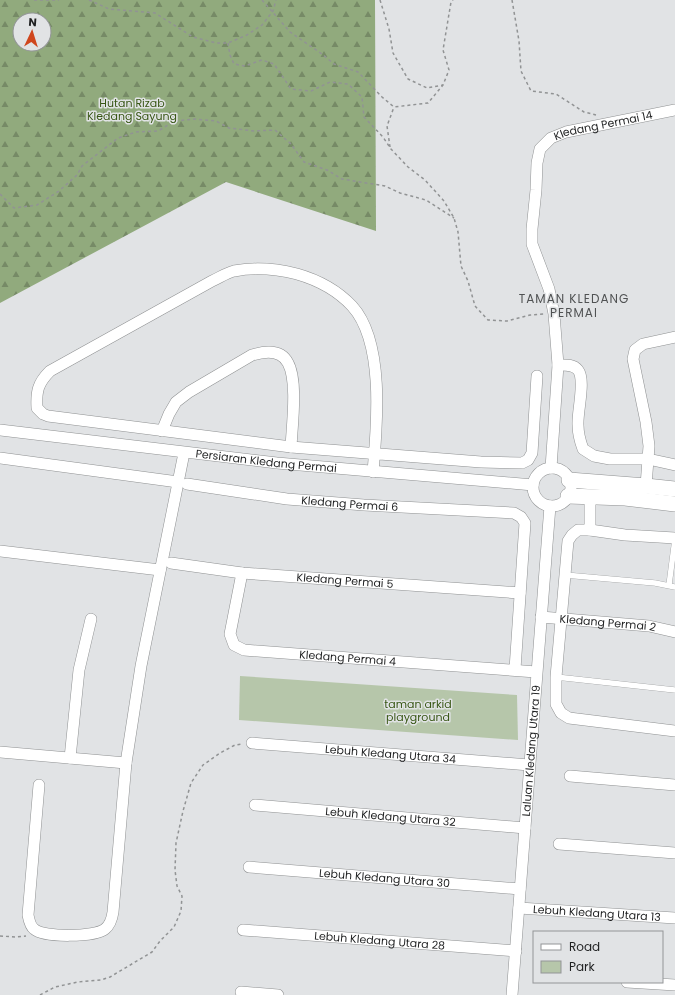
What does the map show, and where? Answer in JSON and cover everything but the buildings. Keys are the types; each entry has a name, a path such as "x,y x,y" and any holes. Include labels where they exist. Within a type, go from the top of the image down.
{"main road":[{"path":"569,480 675,489"},
{"path":"568,496 648,500 675,504"}],"street":[{"name":"Kledang Permai 14","path":"551,468 558,365 554,314 549,289 532,244 537,163 540,149 551,138 566,132 675,110"},
{"path":"373,472 374,453 376,405 376,376 365,328 353,307 331,288 304,276 279,270 250,269 233,271 212,281 50,371 42,378 38,387 37,408 43,414 48,416 291,447 374,453 481,462 522,463 528,460 532,452 537,376"},
{"path":"646,486 649,446 646,422 633,359 635,350 643,344 675,338"},
{"path":"162,431 176,402 189,392 252,355 272,352 280,355 288,362 292,375 293,396 291,447"},
{"path":"558,365 572,366 579,370 581,379 578,424 583,449 594,456 610,459 648,459 675,464"},
{"name":"Persiaran Kledang Permai","path":"0,430 277,464 533,484"},
{"path":"39,785 28,915 29,923 34,929 49,935 94,934 103,930 111,920 113,912 126,763 141,666 160,570 183,483 184,453"},
{"name":"Kledang Permai 6","path":"0,458 183,483 286,499 372,506 514,513 521,517 525,523 520,593"},
{"path":"551,468 562,471 569,480 570,491 568,496 561,504 550,506 540,502 537,499 533,490 533,484 537,475 546,469 551,468"},
{"path":"590,496 590,530"},
{"name":"Laluan Kledang Utara 19","path":"512,995 550,506"},
{"path":"675,539 625,535 590,530 578,530 572,535 568,541 556,676 556,704 561,713 570,718 675,731"},
{"path":"0,551 160,570"},
{"name":"Kledang Permai 5","path":"172,563 242,573 520,593"},
{"name":"Kledang Permai 4","path":"242,573 230,634 234,645 244,650 515,669 536,672"},
{"path":"515,669 520,593"},
{"name":"Kledang Permai 2","path":"541,617 649,626 675,632"},
{"path":"70,758 80,670 92,619"},
{"name":"Lebuh Kledang Utara 34","path":"252,743 529,765"},
{"path":"0,752 126,763"},
{"path":"570,776 675,785"},
{"name":"Lebuh Kledang Utara 32","path":"256,805 525,828"},
{"path":"558,844 675,852"},
{"name":"Lebuh Kledang Utara 30","path":"249,867 520,889"},
{"name":"Lebuh Kledang Utara 13","path":"519,908 675,918"},
{"name":"Lebuh Kledang Utara 28","path":"243,930 516,951"},
{"path":"643,983 675,985"},
{"path":"241,992 278,995"}],"lane":[{"path":"565,575 672,586 675,539"},
{"path":"556,676 675,690"}],"path":[{"path":"34,0 59,0"},
{"path":"89,0 109,9 155,14 193,37 216,43 228,43 247,35 262,25 273,11 276,0"},
{"path":"262,0 290,32 334,64 358,72 394,107 428,103 444,85 449,70 443,50 451,2 453,0"},
{"path":"380,0 389,29 393,53 408,79 427,88 444,85"},
{"path":"512,0 519,41 521,71 531,91 556,94 584,112 598,115"},
{"path":"228,43 230,55 234,64 245,66 262,60 274,64 291,88 311,91 330,82 348,84 362,97 364,117 408,167 425,180 444,201 454,218 458,232 461,266 468,281 475,306 488,320 507,321 530,314 554,314"},
{"path":"391,149 387,126 394,107"},
{"path":"0,194 14,208 37,205 59,192 77,175 82,166 118,138 136,132 158,131 175,121 195,119 216,121 229,128 254,131 275,130 291,144 304,162 326,170 342,179 385,186 400,193 426,200 454,218"},
{"path":"40,995 55,987 110,977 152,952 160,941 174,927 181,911 182,896 177,886 175,870 176,843 191,783 203,765 220,753 235,745 252,743"},
{"path":"0,936 16,937 41,933"}],"green space":[{"name":"Hutan Rizab Kledang Sayung","path":"0,0 375,0 376,231 226,182 0,303"},
{"name":"taman arkid playground","path":"240,676 517,695 518,740 239,720"}],"district":[{"name":"TAMAN KLEDANG PERMAI","path":"574,305"}]}
